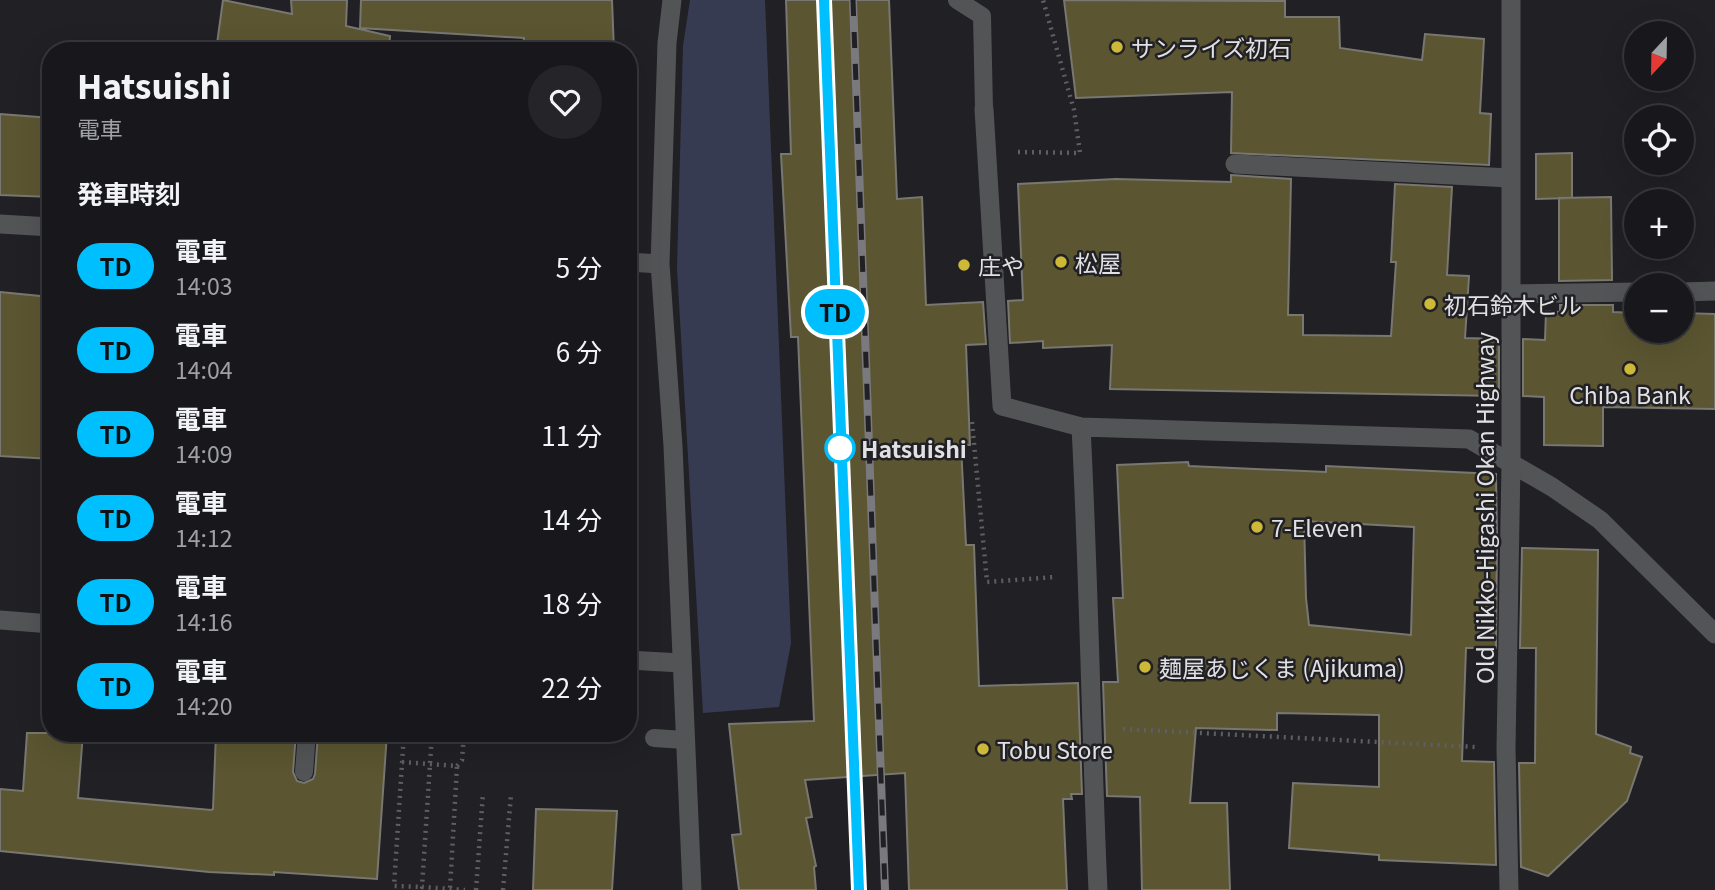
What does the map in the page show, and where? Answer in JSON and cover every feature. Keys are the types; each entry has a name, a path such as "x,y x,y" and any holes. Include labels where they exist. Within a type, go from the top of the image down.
{"street":[{"path":"672,0 667,43 660,264 673,446 692,890"},
{"name":"Old Nikko-Higashi Okan Highway","path":"1509,890 1506,748 1511,464 1511,0"},
{"path":"984,109 1002,406 1081,427 1469,439 1552,487 1600,520 1715,634"},
{"path":"1235,164 1510,178"},
{"path":"0,224 42,226"},
{"path":"637,263 660,264"},
{"path":"1694,292 1715,291"},
{"path":"1510,294 1624,292"},
{"path":"1081,427 1090,593 1091,727 1098,890"},
{"path":"0,620 42,623"},
{"path":"637,661 681,663"}],"lane":[{"path":"957,0 982,16 984,109"},
{"path":"654,738 685,740"},
{"path":"304,772 306,742"}],"path":[{"path":"1006,152 1080,153 1074,110 1043,0"},
{"path":"972,411 971,424 987,582 1059,576 1059,587"},
{"path":"1091,727 1506,748"},
{"path":"403,742 394,886 465,890"},
{"path":"422,887 431,742"},
{"path":"450,889 457,766 462,760 463,742"},
{"path":"402,762 457,766"},
{"path":"476,890 483,793"},
{"path":"503,890 511,793"}],"shaded area":[{"path":"690,0 765,0 791,643 779,707 703,713 677,268 683,46"}],"building":[{"path":"223,0 292,14 291,0 347,0 346,26 390,36 390,42 217,42"},
{"path":"361,0 612,0 614,42 523,42 524,38 360,28"},
{"path":"786,0 889,0 897,199 922,197 926,305 983,302 986,344 966,345 970,445 961,445 966,545 974,545 979,686 1078,683 1082,794 1071,794 1072,799 1063,799 1067,890 909,890 905,773 805,780 812,817 806,818 816,866 816,890 739,890 732,835 741,834 729,724 814,721 798,337 791,337 781,154 791,154"},
{"path":"1064,0 1285,1 1285,17 1339,17 1340,48 1422,60 1425,34 1484,39 1480,113 1491,114 1489,165 1231,153 1232,92 1076,98"},
{"path":"0,114 42,117 42,197 0,195"},
{"path":"1572,153 1572,198 1536,199 1536,154"},
{"path":"1231,175 1291,179 1288,315 1303,315 1303,335 1391,336 1396,262 1391,262 1395,184 1452,187 1447,275 1469,276 1465,338 1499,339 1499,396 1110,389 1112,345 1043,348 1043,341 1010,343 1008,301 1023,300 1018,184 1116,179 1231,182"},
{"path":"1611,197 1612,280 1559,281 1559,198"},
{"path":"0,292 42,296 42,458 0,456"},
{"name":"Chiba Bank","path":"1560,305 1613,305 1613,312 1624,312 1624,343 1694,343 1694,313 1715,314 1715,409 1603,407 1603,446 1544,445 1544,397 1523,396 1523,339 1545,340 1546,311 1560,312"},
{"path":"1188,462 1189,466 1326,472 1326,466 1496,474 1496,648 1466,648 1462,761 1494,762 1496,865 1379,860 1379,855 1289,848 1293,783 1379,787 1379,715 1277,713 1277,730 1196,728 1190,803 1227,803 1230,890 1142,890 1140,797 1107,796 1103,682 1118,682 1113,598 1123,598 1117,465","holes":["1304,521 1414,527 1411,635 1309,625"]},
{"path":"1522,548 1598,550 1596,734 1631,747 1630,753 1642,757 1627,801 1548,876 1521,867 1519,763 1535,763 1536,648 1520,648"},
{"path":"27,733 42,733 42,742 82,742 78,798 211,810 216,742 295,742 293,772 297,781 304,783 313,779 315,774 317,742 386,742 377,879 274,872 274,875 209,872 0,851 0,789 23,791"},
{"path":"536,809 617,811 612,890 533,890"}],"railway":[{"path":"824,0 859,890"},
{"path":"853,0 885,890"}],"train":[{"name":"TD","path":"824,0 859,890"}],"place":[{"name":"サンライズ初石","path":"1117,47"},
{"name":"松屋","path":"1061,262"},
{"name":"庄や","path":"964,265"},
{"name":"初石鈴木ビル","path":"1430,304"},
{"name":"Chiba Bank","path":"1630,369"},
{"name":"Hatsuishi","path":"840,448"},
{"name":"7-Eleven","path":"1257,527"},
{"name":"麺屋あじくま (Ajikuma)","path":"1145,667"},
{"name":"Tobu Store","path":"983,749"}]}
